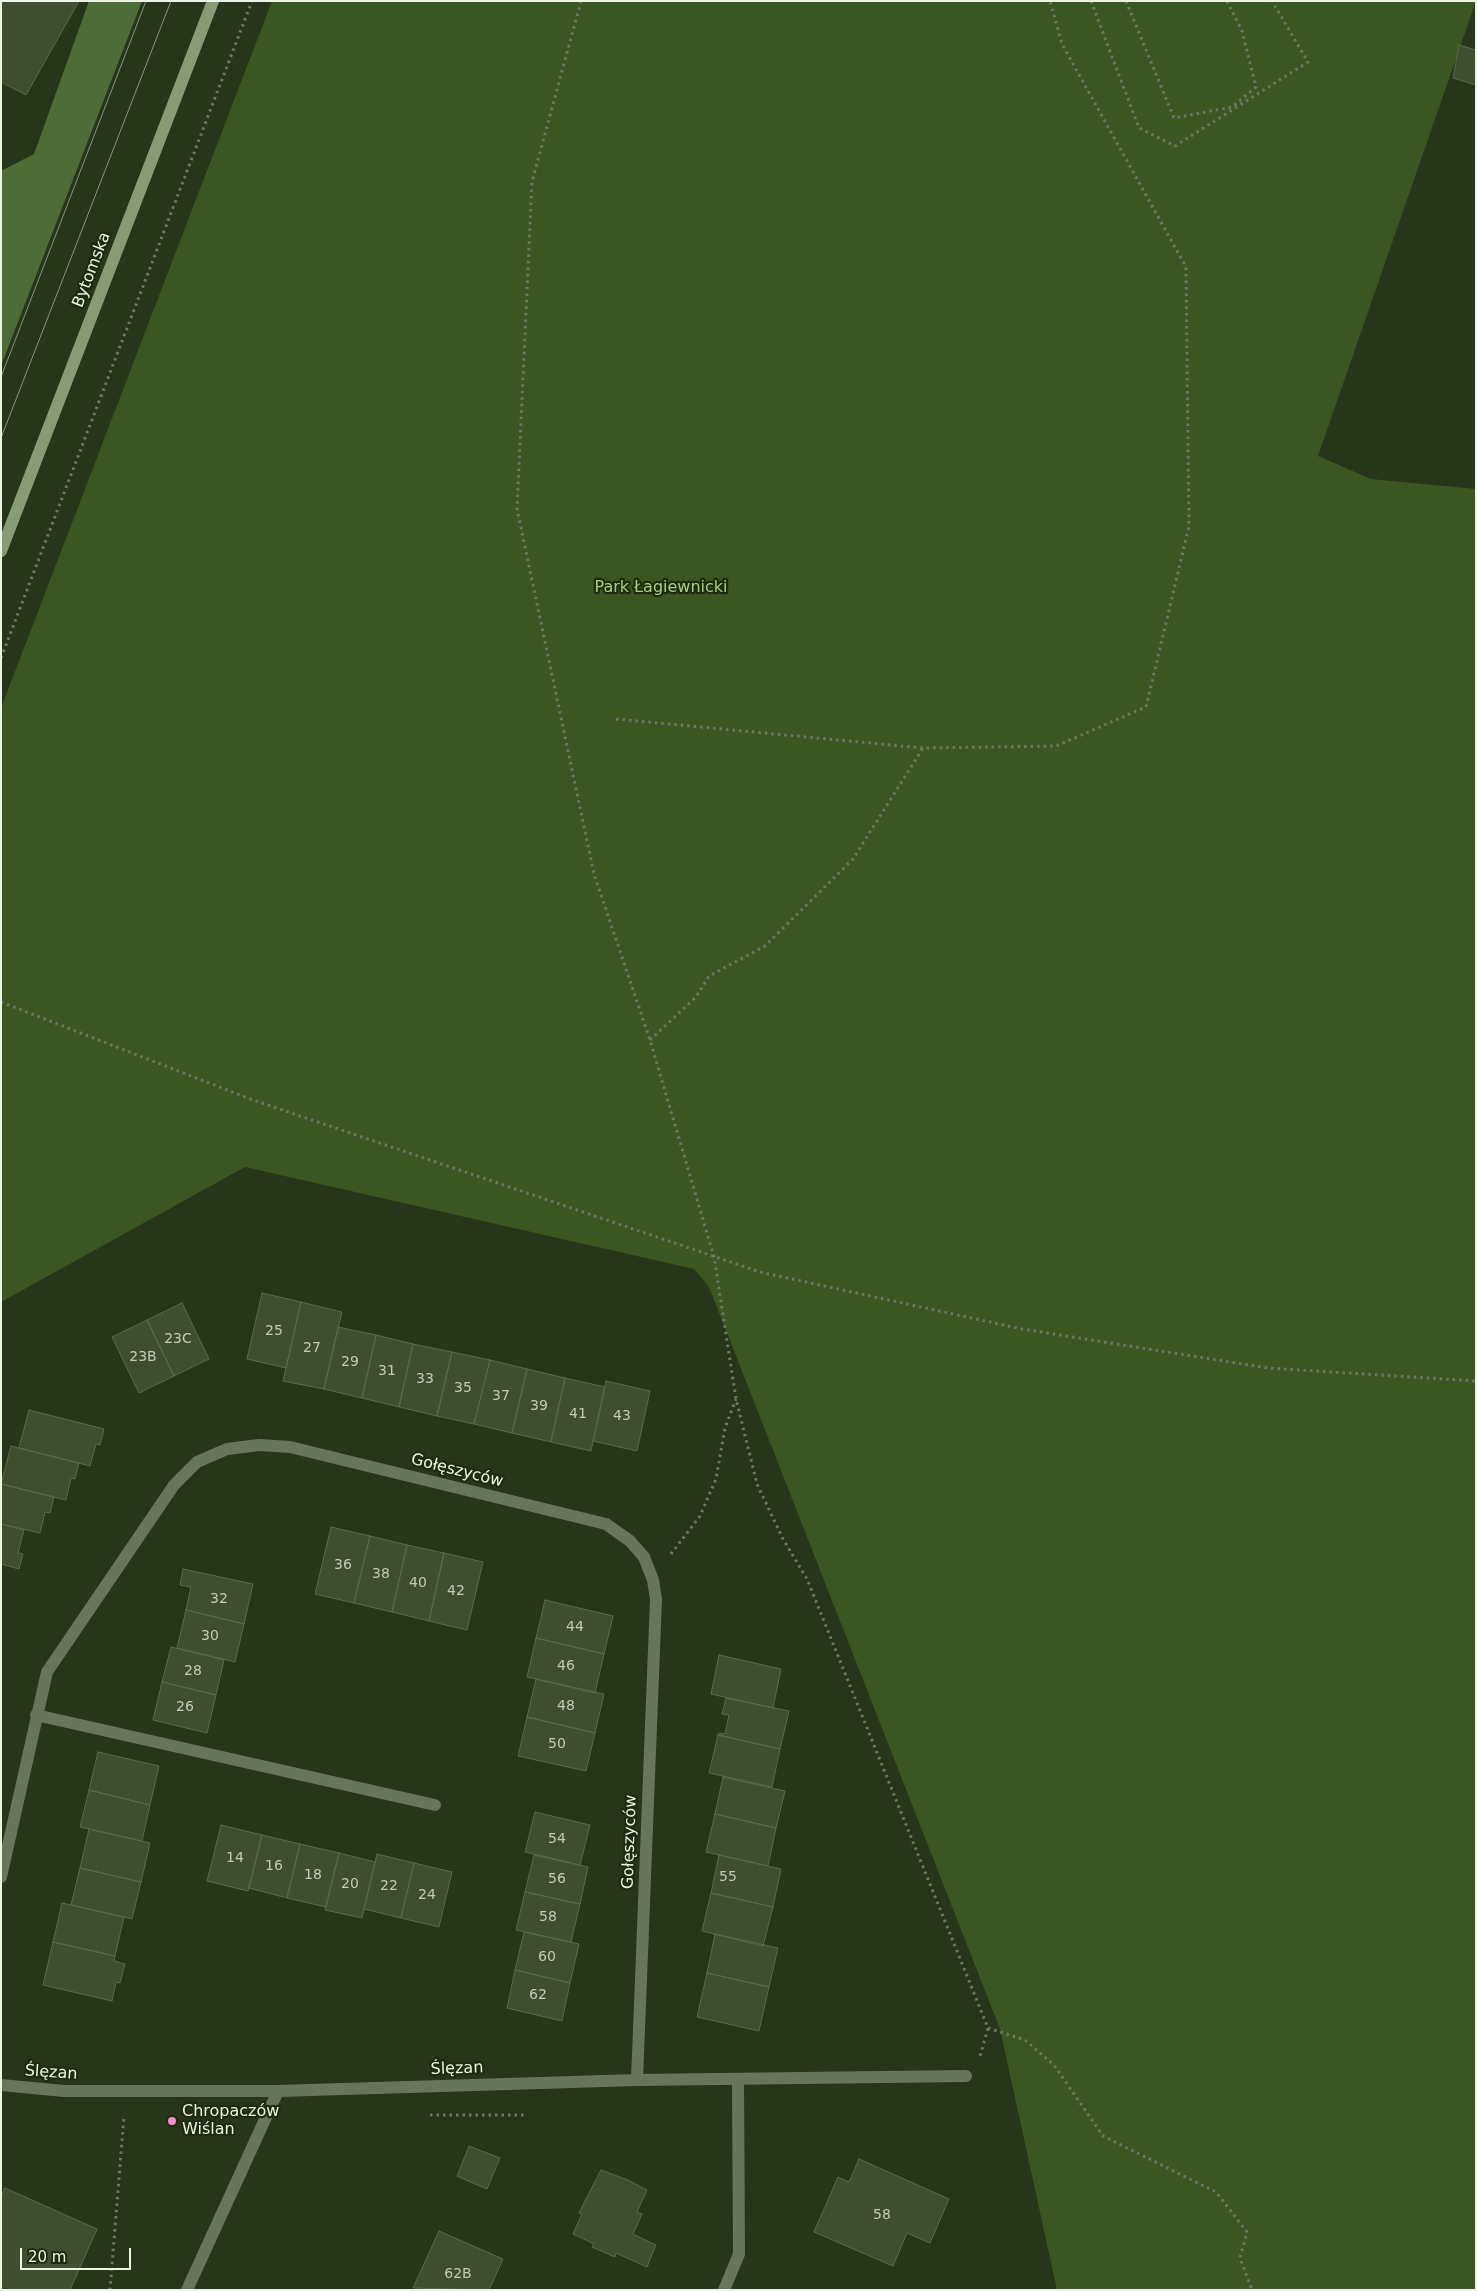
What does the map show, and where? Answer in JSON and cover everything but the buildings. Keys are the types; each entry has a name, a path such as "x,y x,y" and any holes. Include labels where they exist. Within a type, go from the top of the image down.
{"main road":[{"name":"Bytomska","path":"1,551 214,1"}],"street":[{"name":"Gołęszyców","path":"1,1877 46,1672 174,1485 197,1462 227,1449 259,1445 290,1447 606,1524 630,1541 644,1557 653,1580 656,1599 637,2080"},
{"path":"36,1715 435,1806"},
{"name":"Ślęzan","path":"1,2085 64,2091 278,2091 637,2080 966,2076"},
{"path":"724,2290 739,2254 738,2080"},
{"path":"187,2290 278,2091"}],"path":[{"path":"1,658 252,1"},
{"path":"581,1 532,182 517,509 594,874 650,1040 714,1256 736,1399 757,1484 783,1539 807,1579 988,2028 979,2060 966,2076"},
{"path":"616,719 923,748 1056,746 1146,707 1190,526 1186,267 1062,44 1050,1"},
{"path":"1091,1 1140,128 1175,146 1308,62 1272,1"},
{"path":"1126,1 1174,118 1232,107 1256,87 1242,31 1228,1"},
{"path":"650,1040 696,997 709,976 765,946 853,859 923,748"},
{"path":"1,1002 252,1100 760,1272 1022,1330 1268,1368 1476,1381"},
{"path":"668,1557 700,1516 716,1478 725,1428 736,1399"},
{"path":"988,2028 1025,2040 1054,2065 1103,2136 1216,2192 1247,2232 1240,2258 1252,2290"},
{"path":"110,2290 124,2115"}],"green space":[{"path":"89,1 142,1 1,366 1,171 34,154"},
{"name":"Park Łagiewnicki","path":"272,1 1476,1 1318,456 1371,479 1476,489 1476,2290 1057,2290 1000,2029 709,1287 694,1269 245,1167 1,1302 1,708"}],"tram line":[{"path":"1,377 146,1"},
{"path":"1,438 171,1"}],"place":[{"name":"Chropaczów Wiślan","path":"172,2121"}]}
